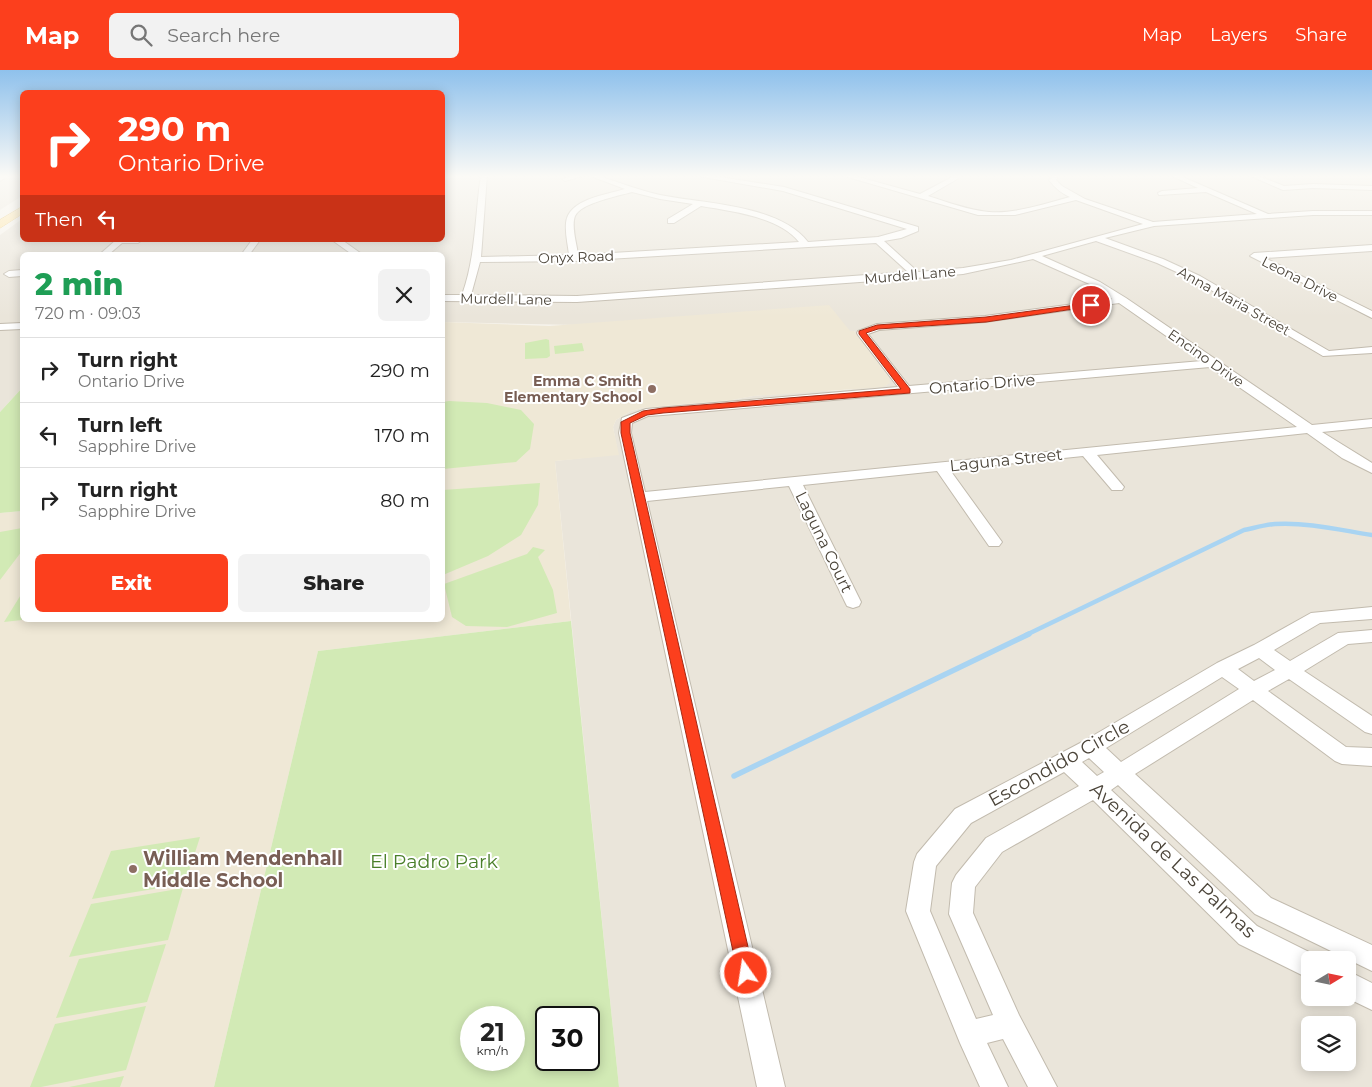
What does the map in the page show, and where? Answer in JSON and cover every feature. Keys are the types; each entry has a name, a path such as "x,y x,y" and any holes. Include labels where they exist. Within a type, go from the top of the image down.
{"street":[{"path":"466,297 472,282 476,260 480,222"},
{"path":"570,222 574,258"},
{"path":"774,222 790,228 802,236 805,244"},
{"name":"Onyx Road","path":"476,260 574,258 878,240 915,230 892,222"},
{"path":"1149,222 1154,224"},
{"name":"Murdell Lane","path":"445,298 568,299 916,275 978,268 1035,256 1127,229 1176,222"},
{"name":"Anna Maria Street","path":"1098,238 1160,261 1197,278 1327,354 1372,350"},
{"path":"878,240 916,275"},
{"path":"107,252 120,242"},
{"path":"343,242 355,252"},
{"name":"Leona Drive","path":"1372,248 1254,256 1372,315"},
{"name":"Encino Drive","path":"1035,256 1090,280 1123,300 1310,430 1372,469"},
{"path":"9,274 20,273"},
{"path":"907,391 862,333 877,327 986,320 1123,300"},
{"path":"0,327 20,326"},
{"name":"Ontario Drive","path":"771,1087 641,497 625,433 626,422 634,416 663,411 1213,363"},
{"name":"Laguna Street","path":"641,497 795,483 1372,423"},
{"path":"1087,452 1117,487"},
{"path":"942,468 994,542"},
{"name":"Laguna Court","path":"795,483 853,602"},
{"name":"Escondido Circle","path":"994,1087 969,1034 918,911 925,862 964,816 1091,747 1223,668 1260,650 1317,617 1372,613"},
{"path":"1043,1087 1010,1024 961,914 964,883 994,845 1096,788 1253,690 1290,671 1344,638 1372,636"},
{"path":"1260,650 1372,726"},
{"path":"1223,668 1342,755 1372,757"},
{"name":"Avenida de Las Palmas","path":"1091,747 1264,906 1372,958"},
{"name":"Avenida de Las Palmas","path":"1067,760 1248,935 1301,962"},
{"path":"1356,988 1372,996"},
{"path":"969,1034 1010,1024"}],"shaded area":[{"path":"17,222 20,222 20,242 445,242 445,222 1372,222 1372,1087 619,1087 555,461 618,454 613,427 616,420 631,411 642,408 732,400 753,396 836,391 887,385 889,378 854,331 445,322 445,252 20,252 20,390 0,412 0,235"},
{"name":"William Mendenhall Middle School","path":"829,305 850,331 854,331 889,378 890,383 883,387 753,396 732,400 642,408 631,411 616,420 613,427 619,455 555,461 571,621 318,651 214,1087 0,1087 0,513 20,511 20,622 445,622 445,322 549,326"}],"green space":[{"path":"549,340 550,356 547,358 525,359 525,343"},
{"path":"582,343 584,351 555,354 554,346"},
{"path":"20,390 20,511 0,513 0,412"},
{"path":"445,402 487,403 521,410 534,424 530,449 516,462 445,469"},
{"path":"540,483 538,505 521,535 488,556 445,574 445,490"},
{"path":"20,528 20,554 0,580 0,532"},
{"path":"533,547 545,550 538,557 553,590 557,613 507,627 466,626 452,617 445,584 527,554"},
{"path":"20,596 20,620 4,622"},
{"name":"El Padro Park","path":"571,621 619,1087 214,1087 318,651"},
{"path":"200,837 185,884 92,899 111,851"},
{"path":"183,888 168,940 69,957 91,904"},
{"path":"166,944 147,1002 56,1018 79,959"},
{"path":"146,1006 126,1070 41,1087 30,1087 55,1024"},
{"path":"124,1076 120,1087 69,1087"}],"waterway":[{"path":"1026,635 1244,530 1271,524 1299,524 1372,535"},
{"path":"734,776 1029,634"}],"place":[{"name":"Emma C Smith Elementary School","path":"652,389"},
{"name":"William Mendenhall Middle School","path":"133,869"}],"route":[{"path":"746,973 625,433 626,422 634,416 663,411 907,391 862,333 877,327 986,320 1091,305"}]}
